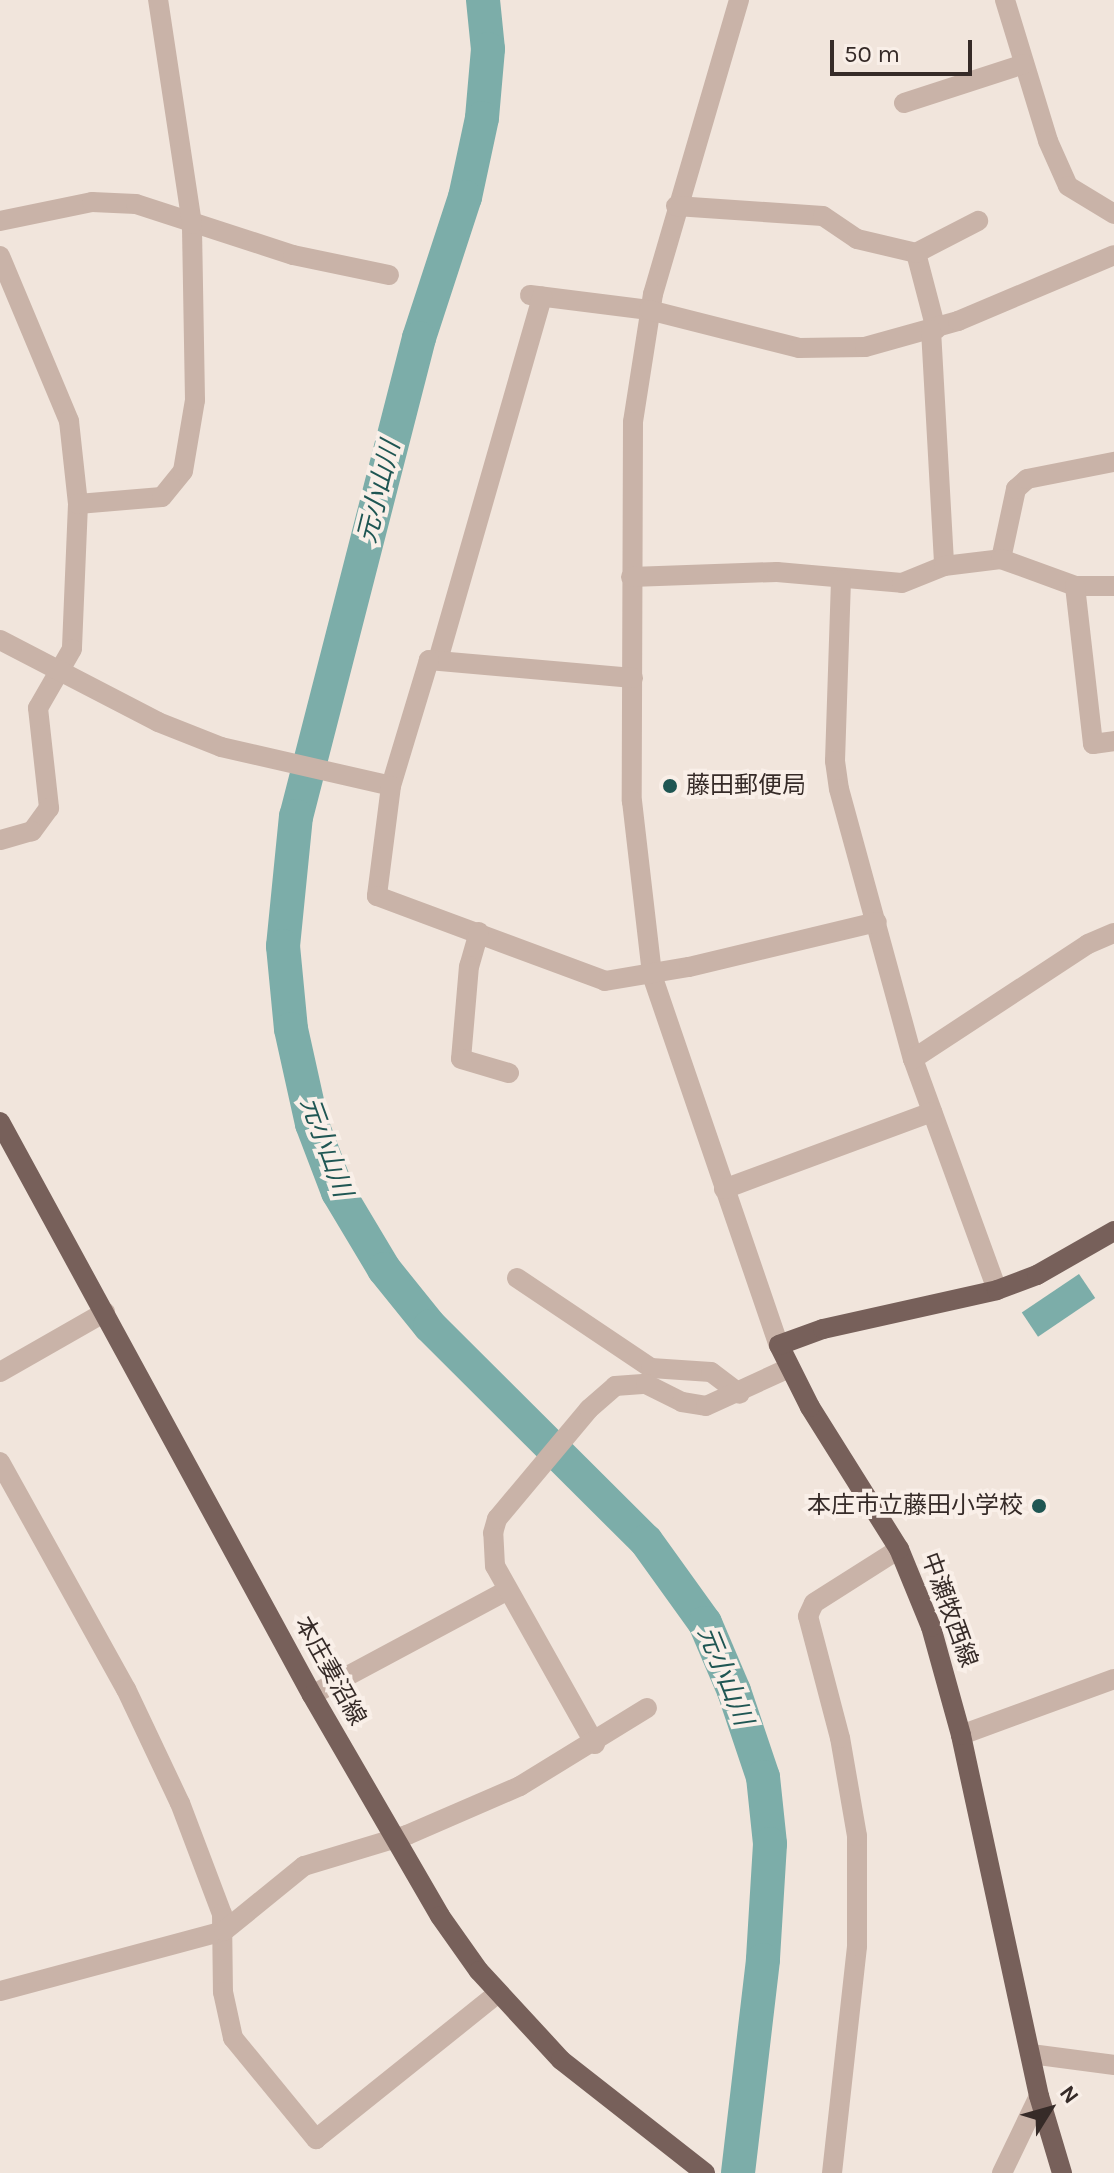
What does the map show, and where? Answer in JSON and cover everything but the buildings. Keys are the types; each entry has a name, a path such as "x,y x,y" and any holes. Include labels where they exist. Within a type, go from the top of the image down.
{"main road":[{"name":"本庄妻沼線","path":"0,1122 312,1695 392,1838 440,1916 498,1993 588,2085 705,2173"},
{"path":"779,1345 823,1329 997,1290 1037,1275 1114,1231"},
{"name":"中瀬牧西線","path":"779,1345 789,1368 899,1549 939,1651 961,1735 1039,2096 1062,2173"}],"street":[{"path":"78,504 162,497 183,471 197,358 192,224 158,0"},
{"path":"739,0 676,206 649,310 633,422 632,801 652,975 779,1345"},
{"path":"1005,0 1024,64 1068,186 1114,214"},
{"path":"904,103 1024,64"},
{"path":"0,221 92,202 136,204 293,255 389,275"},
{"path":"676,206 823,216 857,239 916,253 978,221"},
{"path":"916,253 933,330 944,566"},
{"path":"438,660 536,296 649,310 799,348 865,347 933,330 1114,255"},
{"path":"0,256 69,421 78,504 72,649 62,672 38,708 46,817 32,831 0,840"},
{"path":"1001,559 1016,489 1027,479 1114,462"},
{"path":"631,577 777,572 902,583 944,566 1001,559 1075,586 1114,586"},
{"path":"841,580 835,761 913,1059 997,1290"},
{"path":"1075,586 1093,744 1114,741"},
{"path":"0,640 158,722 255,757 391,786"},
{"path":"633,678 429,660 391,786 377,896 605,981 652,975 877,922"},
{"path":"479,932 469,966 461,1059 509,1073"},
{"path":"913,1059 1088,944 1114,933"},
{"path":"724,1189 932,1112"},
{"path":"517,1278 651,1368 711,1372 740,1394"},
{"path":"0,1372 105,1312"},
{"path":"595,1744 506,1591 495,1566 493,1533 519,1492 589,1409 615,1386 646,1384 682,1402 706,1406 740,1394 789,1368"},
{"path":"0,1462 126,1689 180,1803 224,1931 223,1992 233,2038 316,2139 498,1993"},
{"path":"832,2173 857,1946 857,1836 840,1738 808,1616 814,1603 899,1549"},
{"path":"312,1695 506,1591"},
{"path":"961,1735 1114,1679"},
{"path":"0,1991 224,1931 289,1874 392,1838 520,1786 595,1744 647,1708"},
{"path":"1031,2054 1114,2065"},
{"path":"1002,2173 1039,2096"}],"water":[{"path":"1079,1274 1095,1298 1038,1337 1022,1313"}],"waterway":[{"name":"元小山川","path":"483,0 488,49 482,118 465,197 419,338 296,816 283,946 291,1029 312,1124 338,1192 384,1269 430,1326 646,1541 705,1623 734,1691 763,1777 770,1844 763,1960 738,2173"}],"place":[{"name":"藤田郵便局","path":"670,786"},
{"name":"本庄市立藤田小学校","path":"1039,1506"}]}
